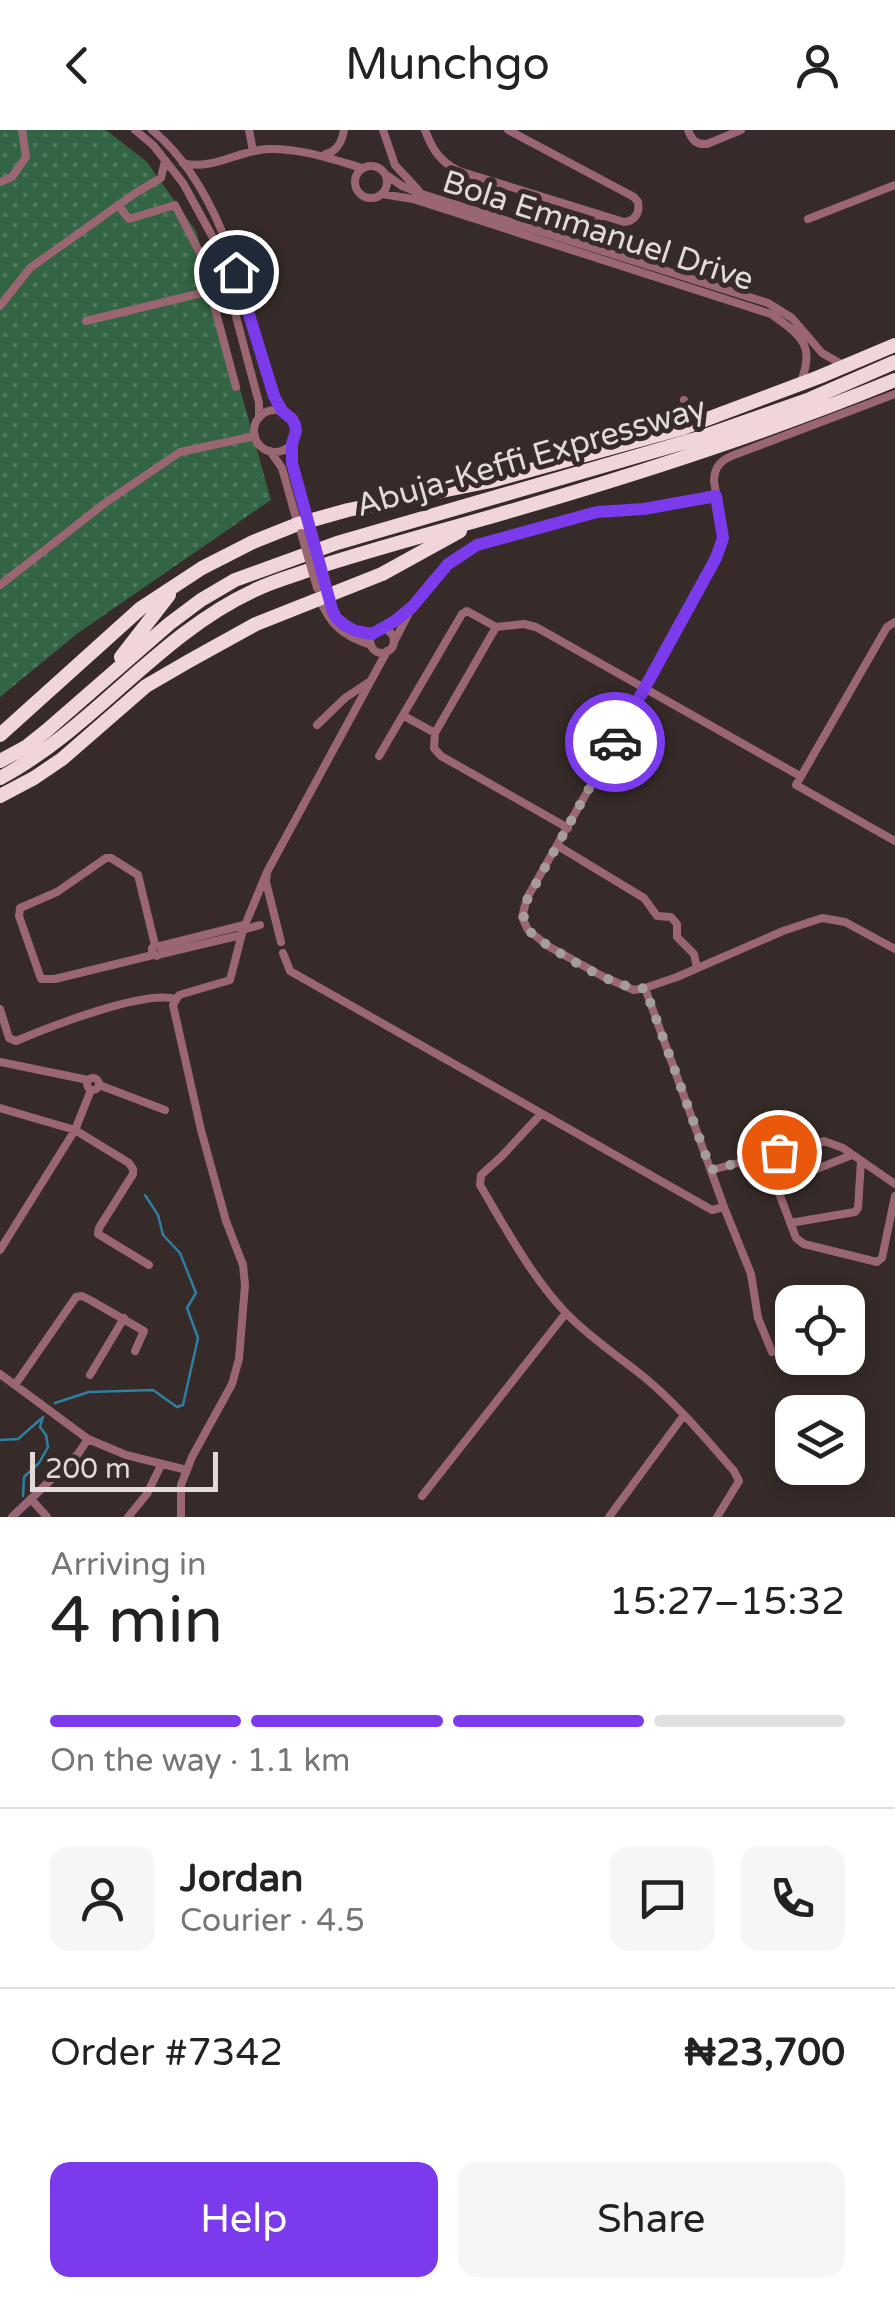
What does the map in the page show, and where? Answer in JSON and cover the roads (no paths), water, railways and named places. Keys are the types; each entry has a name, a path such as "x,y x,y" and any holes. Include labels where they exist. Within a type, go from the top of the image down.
{"highway":[{"name":"Abuja-Keffi Expressway","path":"0,734 141,608 226,554 348,510 491,481 687,427 895,345"},
{"name":"Abuja-Keffi Expressway","path":"0,761 46,731 169,624 235,580 337,543 696,439 810,399 895,362"},
{"name":"Abuja-Keffi Expressway","path":"0,778 25,765 93,712 189,629 258,588 406,539 701,454 895,380"},
{"path":"398,501 467,505"},
{"path":"93,712 256,624 323,592 382,574 481,520"},
{"path":"96,687 179,583"},
{"path":"0,796 62,759 146,686"}],"street":[{"path":"0,182 12,177 26,157 22,130"},
{"path":"135,130 153,145 183,183 217,245 259,403 256,436 282,468 304,527 326,614 334,626 377,652 387,652"},
{"path":"152,130 183,163 227,241 274,396 295,425 292,463 304,527"},
{"path":"249,130 253,151"},
{"path":"322,155 333,152 344,130"},
{"path":"383,130 396,165 422,194"},
{"path":"425,130 434,150 450,167 600,215 630,222 638,214 634,198 508,130"},
{"path":"688,130 702,145 741,130"},
{"path":"183,163 202,166 270,149 322,155 362,168 372,166 385,174 387,184 378,197 367,198 358,192 354,182 362,168"},
{"path":"0,306 30,268 160,178 165,160"},
{"name":"Bola Emmanuel Drive","path":"385,174 422,194 768,302 792,318 822,353 847,366"},
{"path":"808,219 895,185"},
{"name":"Bola Emmanuel Drive","path":"382,194 413,199 772,314 803,342 808,353 800,384"},
{"path":"118,205 129,219 175,205 200,253 236,387"},
{"path":"590,247 600,215"},
{"path":"86,321 210,291"},
{"path":"895,394 720,463 714,474 722,524 720,549 522,912 528,930 548,946 602,976 638,990 822,918 845,922 895,950"},
{"path":"684,400 687,427"},
{"path":"259,418 269,411 282,411"},
{"path":"0,585 105,503 180,452 256,436"},
{"path":"270,451 292,444"},
{"path":"182,1517 181,1484 232,1384 239,1359 245,1285 243,1265 210,1166 175,1002 180,994 230,980 243,930 267,872 412,607 448,564 477,545 597,512 644,509 716,496"},
{"path":"323,592 339,621 356,631 372,634 412,607"},
{"path":"379,756 462,614 467,612 496,628 524,624 536,627 800,776"},
{"path":"895,622 887,627 796,785 895,841"},
{"path":"496,628 435,733 433,746 440,756 568,828"},
{"path":"383,629 391,633 394,642"},
{"path":"370,680 372,634"},
{"path":"317,725 370,680"},
{"path":"404,716 435,733"},
{"path":"558,846 644,898 657,916 671,917 677,924 677,937 694,954 697,968"},
{"path":"158,950 138,876 111,858 57,892 20,908 41,979 54,979 260,925"},
{"path":"267,872 266,882 290,971 712,1210 724,1207"},
{"path":"645,988 751,1274 758,1318 772,1352"},
{"path":"0,1009 10,1038 16,1040 92,1013 158,997 175,1002"},
{"path":"0,1062 92,1085 164,1110"},
{"path":"0,1250 76,1130 92,1085"},
{"path":"0,1108 76,1130 130,1163 133,1169 128,1182 98,1234 150,1265"},
{"path":"541,1114 480,1175 479,1182 524,1258 566,1313 646,1378 734,1471 739,1481 717,1517"},
{"path":"711,1170 824,1141 895,1184"},
{"path":"852,1155 776,1186 796,1238 804,1244 877,1262 882,1258 895,1196"},
{"path":"790,1223 855,1212 862,1161"},
{"path":"135,1351 144,1331 76,1296 5,1380 88,1440 126,1455 187,1470"},
{"path":"422,1496 566,1313"},
{"path":"90,1374 124,1318"},
{"path":"610,1517 684,1415"},
{"path":"12,1517 88,1440"},
{"path":"128,1517 146,1494 161,1464"},
{"path":"30,1499 47,1517"}],"waterway":[{"path":"55,1403 89,1392 153,1390 177,1407 183,1405 198,1338 187,1308 196,1293 180,1253 163,1235 158,1215 145,1195"},
{"path":"23,1496 24,1477 48,1447 40,1427 43,1417"},
{"path":"0,1440 18,1439 42,1418"}]}
